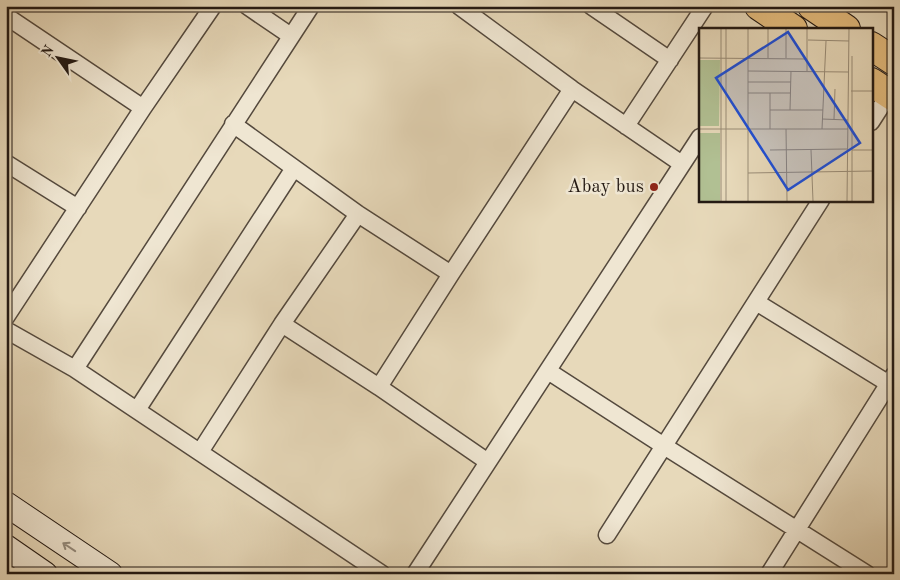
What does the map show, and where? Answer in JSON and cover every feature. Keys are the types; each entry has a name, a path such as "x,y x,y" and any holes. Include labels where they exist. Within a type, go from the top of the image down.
{"highway":[{"path":"812,6 845,28"},
{"path":"872,47 894,61"}],"street":[{"path":"6,317 143,108 213,6"},
{"path":"247,6 291,36"},
{"path":"75,368 311,6"},
{"path":"459,6 572,89 682,164"},
{"path":"591,6 670,60"},
{"path":"626,126 705,6"},
{"path":"6,16 143,108"},
{"path":"379,387 572,89"},
{"path":"872,120 885,91"},
{"path":"233,124 358,214 451,274"},
{"path":"416,574 699,138"},
{"path":"6,163 78,208"},
{"path":"137,410 294,168"},
{"path":"607,535 820,201"},
{"path":"200,452 282,324 358,214"},
{"path":"756,302 892,382 769,574"},
{"path":"282,324 379,387 488,462"},
{"path":"6,330 75,368 382,574"},
{"path":"548,371 867,574"},
{"path":"6,504 110,574"},
{"path":"6,547 45,574"}],"place":[{"name":"Abay bus","path":"654,187"}]}
